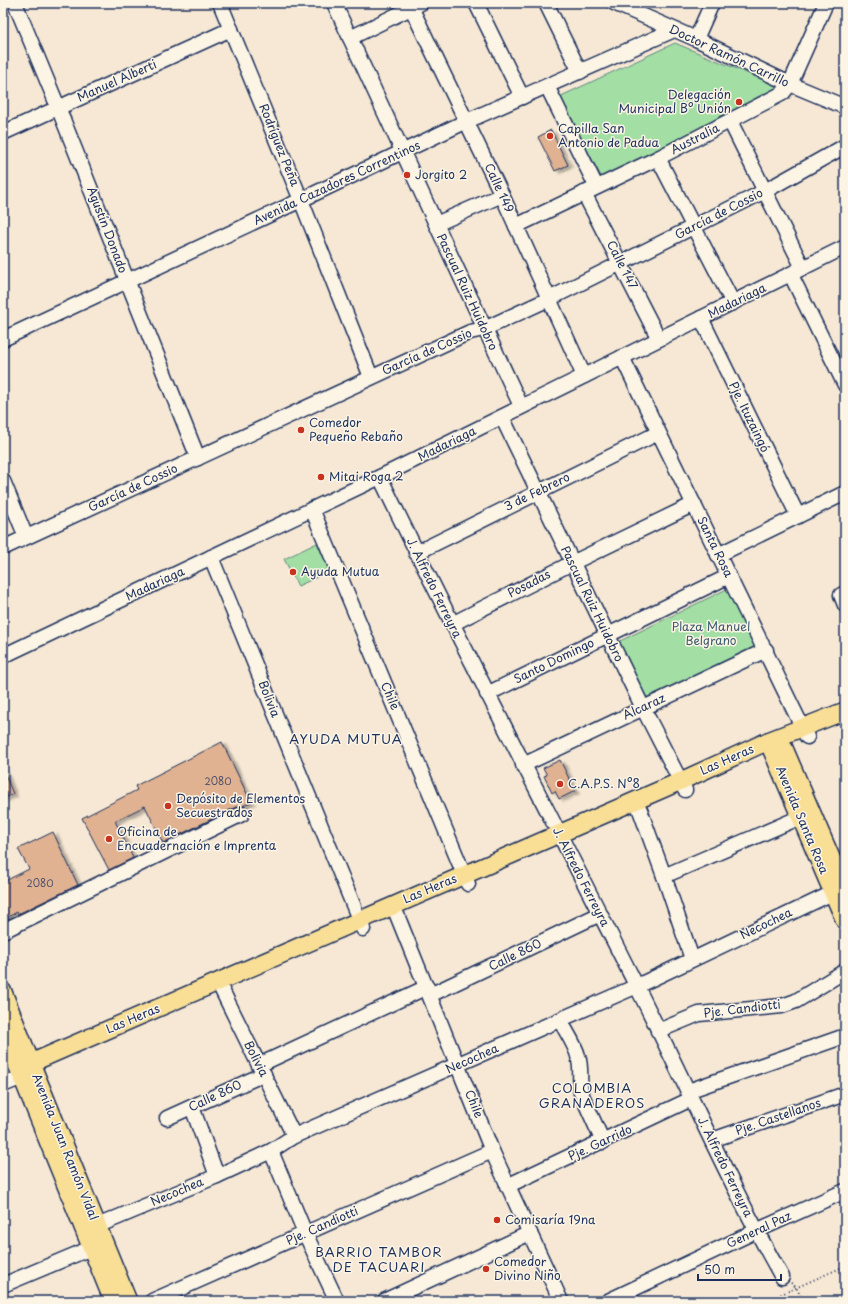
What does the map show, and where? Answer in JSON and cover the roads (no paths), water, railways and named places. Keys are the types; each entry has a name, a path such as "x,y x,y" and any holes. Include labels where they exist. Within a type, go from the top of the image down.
{"main road":[{"name":"Las Heras","path":"29,1071 361,924 683,786 805,732 845,711"},
{"name":"Las Heras","path":"805,732 845,721"},
{"name":"Avenida Santa Rosa","path":"776,744 842,889 845,921"},
{"name":"Las Heras","path":"562,838 640,810 683,786"},
{"name":"Avenida Juan Ramón Vidal","path":"3,992 91,1248 113,1301"},
{"name":"Avenida Juan Ramón Vidal","path":"3,1030 29,1071 128,1301"}],"street":[{"name":"Agustín Donado","path":"15,3 198,458"},
{"name":"Rodríguez Peña","path":"220,3 371,376"},
{"name":"Pascual Ruiz Huidobro","path":"334,3 521,406"},
{"path":"476,3 522,97"},
{"path":"546,3 580,72"},
{"name":"Doctor Ramón Carrillo","path":"614,3 696,39 790,84 845,107"},
{"path":"696,39 712,3"},
{"name":"Australia","path":"516,226 590,189 658,158 783,93 790,84 826,3"},
{"path":"350,38 414,5"},
{"name":"Calle 149","path":"414,5 584,376"},
{"name":"Manuel Alberti","path":"3,133 231,29"},
{"name":"Avenida Cazadores Correntinos","path":"3,339 467,121 674,30"},
{"name":"Calle 147","path":"547,86 621,263 659,339"},
{"path":"730,121 765,191 845,385"},
{"name":"García de Cossio","path":"3,548 371,376 549,299 765,191 845,146"},
{"path":"658,158 733,303"},
{"path":"436,224 502,195"},
{"name":"Madariaga","path":"3,656 380,477 502,417 521,406 845,248"},
{"name":"Pje. Ituzaingó","path":"701,318 798,516"},
{"name":"Santa Rosa","path":"622,357 805,732"},
{"name":"Pascual Ruiz Huidobro","path":"502,417 642,708 683,786"},
{"name":"3 de Febrero","path":"416,552 658,433"},
{"name":"J. Alfredo Ferreyra","path":"380,477 523,766 562,838 637,986 756,1231 782,1277"},
{"path":"3,480 26,537"},
{"path":"718,555 845,492"},
{"name":"Posadas","path":"452,624 572,563 694,504"},
{"name":"Chile","path":"312,509 466,879"},
{"name":"Bolivia","path":"211,557 361,924"},
{"name":"Santo Domingo","path":"487,694 729,576"},
{"name":"Alcaraz","path":"523,766 766,650"},
{"path":"640,810 692,959"},
{"path":"3,931 242,814"},
{"path":"664,876 807,815"},
{"name":"Necochea","path":"97,1226 217,1176 271,1151 294,1136 637,986 842,889"},
{"name":"Chile","path":"395,910 492,1151 561,1301"},
{"name":"Calle 860","path":"167,1118 192,1107 261,1070 428,991 600,914"},
{"name":"Pje. Candiotti","path":"658,1031 699,1014 782,1006 796,1001 845,971"},
{"name":"Bolivia","path":"220,986 294,1136"},
{"path":"560,1020 578,1054 580,1065 579,1085 581,1093 603,1142"},
{"name":"Pje. Garrido","path":"507,1186 603,1142 690,1095 845,1036"},
{"name":"Las Heras","path":"3,1085 29,1071"},
{"name":"Pje. Castellanos","path":"712,1140 845,1094"},
{"path":"192,1107 217,1176"},
{"path":"271,1151 305,1233 337,1301"},
{"name":"Pje. Candiotti","path":"152,1301 492,1151"},
{"name":"General Paz","path":"608,1301 845,1191"},
{"path":"384,1301 530,1233"},
{"path":"3,1285 91,1248"}],"place":[{"name":"Delegación Municipal Bº Unión","path":"739,102"},
{"name":"Capilla San Antonio de Padua","path":"550,136"},
{"name":"Jorgito 2","path":"407,175"},
{"name":"Comedor Pequeño Rebaño","path":"301,430"},
{"name":"Mitai Roga 2","path":"321,477"},
{"name":"Ayuda Mutua","path":"293,572"},
{"name":"C.A.P.S. Nº8","path":"560,784"},
{"name":"Depósito de Elementos Secuestrados","path":"168,806"},
{"name":"Oficina de Encuadernación e Imprenta","path":"109,839"},
{"name":"Comisaría 19na","path":"497,1220"},
{"name":"Comedor Divino Niño","path":"486,1269"}],"district":[{"name":"AYUDA MUTUA","path":"346,739"},
{"name":"COLOMBIA GRANADEROS","path":"592,1096"},
{"name":"BARRIO TAMBOR DE TACUARI","path":"379,1260"}],"park label":[{"name":"Plaza Manuel Belgrano","path":"711,634"}]}
